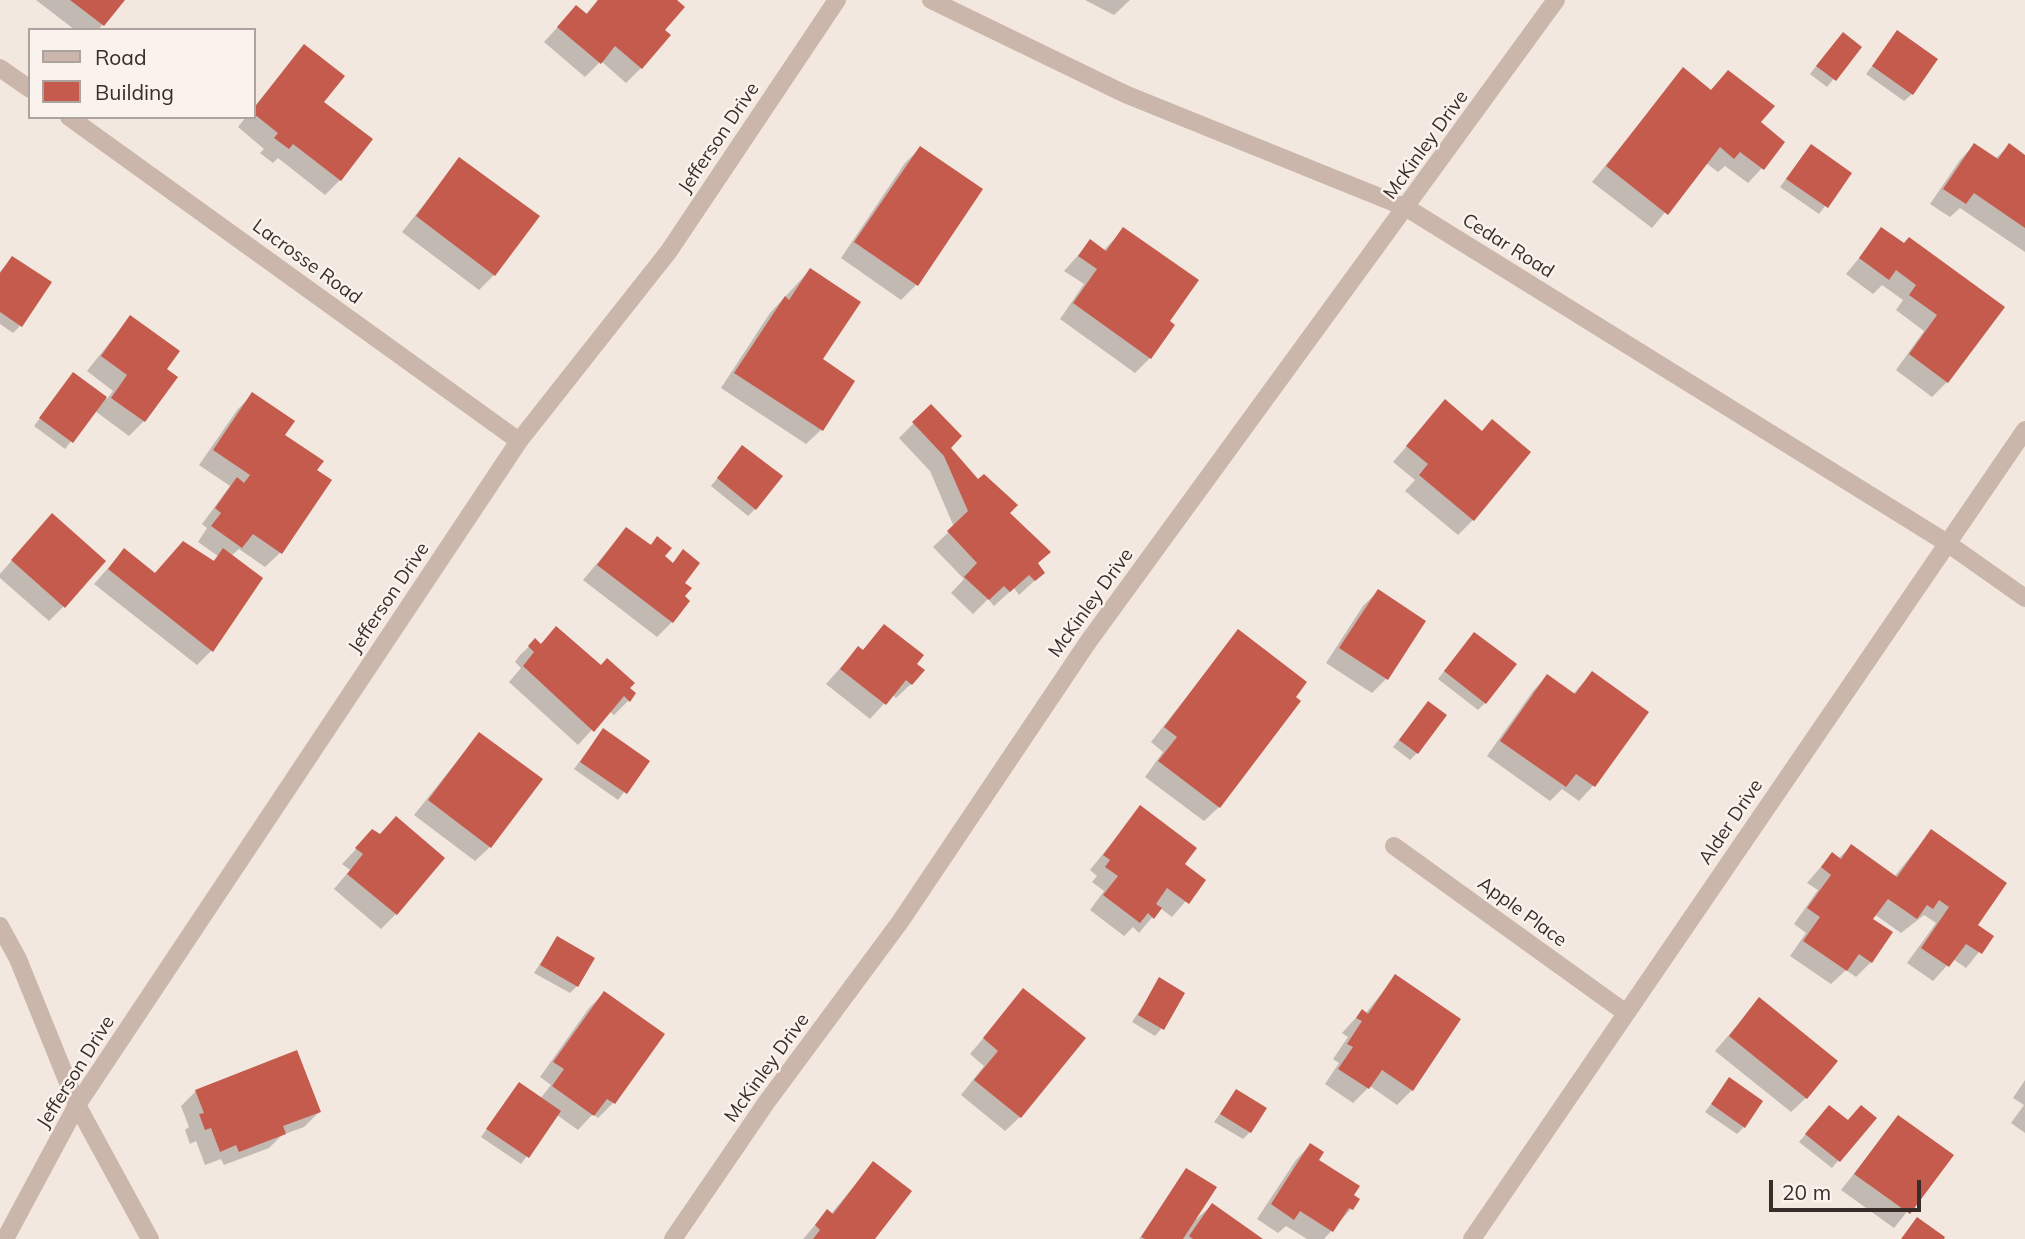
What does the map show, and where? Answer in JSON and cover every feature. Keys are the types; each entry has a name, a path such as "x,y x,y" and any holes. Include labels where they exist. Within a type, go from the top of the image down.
{"street":[{"name":"Jefferson Drive","path":"5,1239 77,1105 519,441 669,251 837,0"},
{"name":"Cedar Road","path":"931,0 1125,94 1407,208 1947,543 2025,598"},
{"name":"McKinley Drive","path":"673,1239 766,1104 900,922 1088,642 1407,208 1556,0"},
{"path":"0,68 28,88"},
{"name":"Lacrosse Road","path":"72,119 519,441"},
{"name":"Alder Drive","path":"1472,1239 2025,430"},
{"name":"Apple Place","path":"1394,846 1626,1013"},
{"path":"0,926 18,959 77,1105 150,1239"}],"building":[{"path":"70,0 125,0 104,26"},
{"path":"598,0 677,0 685,7 665,30 671,35 642,69 615,46 601,64 557,27 576,5 587,14"},
{"path":"1897,30 1938,59 1913,95 1872,66"},
{"path":"1843,32 1862,47 1836,81 1816,66"},
{"path":"304,44 345,76 324,102 373,139 341,181 293,144 289,149 274,138 278,133 256,116 256,105"},
{"path":"1683,67 1711,90 1728,70 1775,106 1761,122 1785,142 1764,170 1740,152 1734,159 1720,147 1668,215 1606,166"},
{"path":"1974,143 1998,159 2009,143 2025,155 2025,228 1974,193 1966,204 1943,189"},
{"path":"1811,144 1852,173 1828,208 1786,179"},
{"path":"920,146 983,189 918,286 854,242"},
{"path":"459,157 540,216 495,276 416,216"},
{"path":"1123,227 1199,280 1170,321 1175,325 1151,359 1073,303 1097,269 1078,256 1090,239 1106,251"},
{"path":"1881,227 1904,243 1909,237 2005,307 1948,383 1909,354 1937,315 1909,295 1916,285 1896,270 1889,280 1859,258"},
{"path":"12,256 52,282 22,327 0,312 0,273"},
{"path":"810,268 861,302 823,359 855,381 823,431 734,373 785,296 789,300"},
{"path":"130,315 180,351 167,369 178,377 145,422 111,398 127,375 101,356"},
{"path":"73,372 107,397 73,443 39,418"},
{"path":"252,392 295,421 285,435 324,461 317,470 332,480 282,554 253,534 242,548 211,526 221,513 215,508 237,477 244,483 250,475 213,450"},
{"path":"1445,399 1482,431 1492,419 1531,452 1474,521 1419,475 1428,464 1406,446"},
{"path":"931,404 962,436 951,448 978,479 984,474 1018,505 1010,513 1051,552 1038,563 1045,573 1035,581 1029,575 1010,592 1004,586 989,600 964,577 977,563 947,531 968,511 944,456 912,422"},
{"path":"742,445 783,476 756,510 717,478"},
{"path":"52,513 106,561 65,608 11,560"},
{"path":"626,527 651,545 657,536 672,548 665,556 673,563 683,549 700,563 685,583 692,588 685,596 690,601 673,623 597,565"},
{"path":"183,541 214,561 223,548 263,578 213,652 108,569 124,548 155,573"},
{"path":"1378,589 1426,621 1388,680 1339,648"},
{"path":"884,624 924,655 917,664 925,670 912,685 906,680 886,705 840,669 858,646 863,650"},
{"path":"556,626 601,665 607,658 635,683 630,688 636,693 630,702 624,696 594,732 523,666 534,652 528,646 535,638 541,644"},
{"path":"1238,629 1307,682 1296,697 1301,701 1220,808 1158,761 1177,737 1164,727"},
{"path":"1474,632 1517,664 1486,704 1444,671"},
{"path":"1592,671 1649,712 1595,787 1576,774 1566,787 1500,741 1547,674 1575,694"},
{"path":"1428,701 1447,715 1418,754 1399,740"},
{"path":"603,728 650,761 627,794 580,762"},
{"path":"479,732 543,779 491,848 428,800"},
{"path":"1140,805 1197,848 1185,864 1206,880 1189,904 1167,888 1156,904 1162,908 1154,919 1148,913 1140,923 1103,895 1118,876 1105,867 1110,860 1103,855"},
{"path":"396,816 445,858 397,915 347,874 363,854 355,848 372,829 380,834"},
{"path":"1931,829 2007,883 1978,925 1994,936 1982,954 1966,944 1949,967 1921,948 1949,907 1939,900 1933,909 1927,905 1917,919 1888,899 1873,919 1893,932 1872,963 1859,954 1847,971 1803,941 1820,917 1807,908 1831,875 1821,867 1832,852 1841,859 1851,844 1897,877"},
{"path":"557,936 595,958 578,987 540,965"},
{"path":"1395,974 1461,1019 1413,1091 1382,1070 1369,1089 1338,1069 1353,1047 1347,1044 1362,1021 1356,1018 1362,1009 1368,1014"},
{"path":"1159,977 1185,993 1164,1030 1138,1015"},
{"path":"1023,988 1086,1038 1021,1118 974,1080 998,1051 983,1038"},
{"path":"604,991 665,1034 615,1104 607,1099 594,1116 552,1086 564,1069 553,1062"},
{"path":"1759,997 1838,1061 1807,1099 1729,1036"},
{"path":"297,1050 321,1112 283,1126 286,1134 239,1152 236,1145 220,1152 211,1128 205,1130 199,1114 204,1113 195,1090"},
{"path":"1729,1077 1763,1101 1745,1128 1711,1104"},
{"path":"519,1082 561,1111 529,1158 486,1129"},
{"path":"1236,1089 1267,1108 1251,1133 1220,1114"},
{"path":"1829,1105 1848,1120 1861,1105 1877,1118 1840,1162 1805,1134"},
{"path":"1898,1115 1954,1155 1910,1214 1854,1174"},
{"path":"1310,1143 1324,1152 1319,1160 1360,1186 1354,1195 1360,1199 1353,1210 1349,1208 1333,1232 1300,1211 1294,1220 1271,1204"},
{"path":"873,1161 912,1191 875,1239 813,1239 820,1230 815,1225 827,1209 833,1214"},
{"path":"1186,1168 1217,1187 1183,1239 1141,1237"},
{"path":"1212,1203 1263,1239 1193,1239 1189,1236"},
{"path":"1917,1217 1945,1237 1944,1239 1901,1239"}]}
